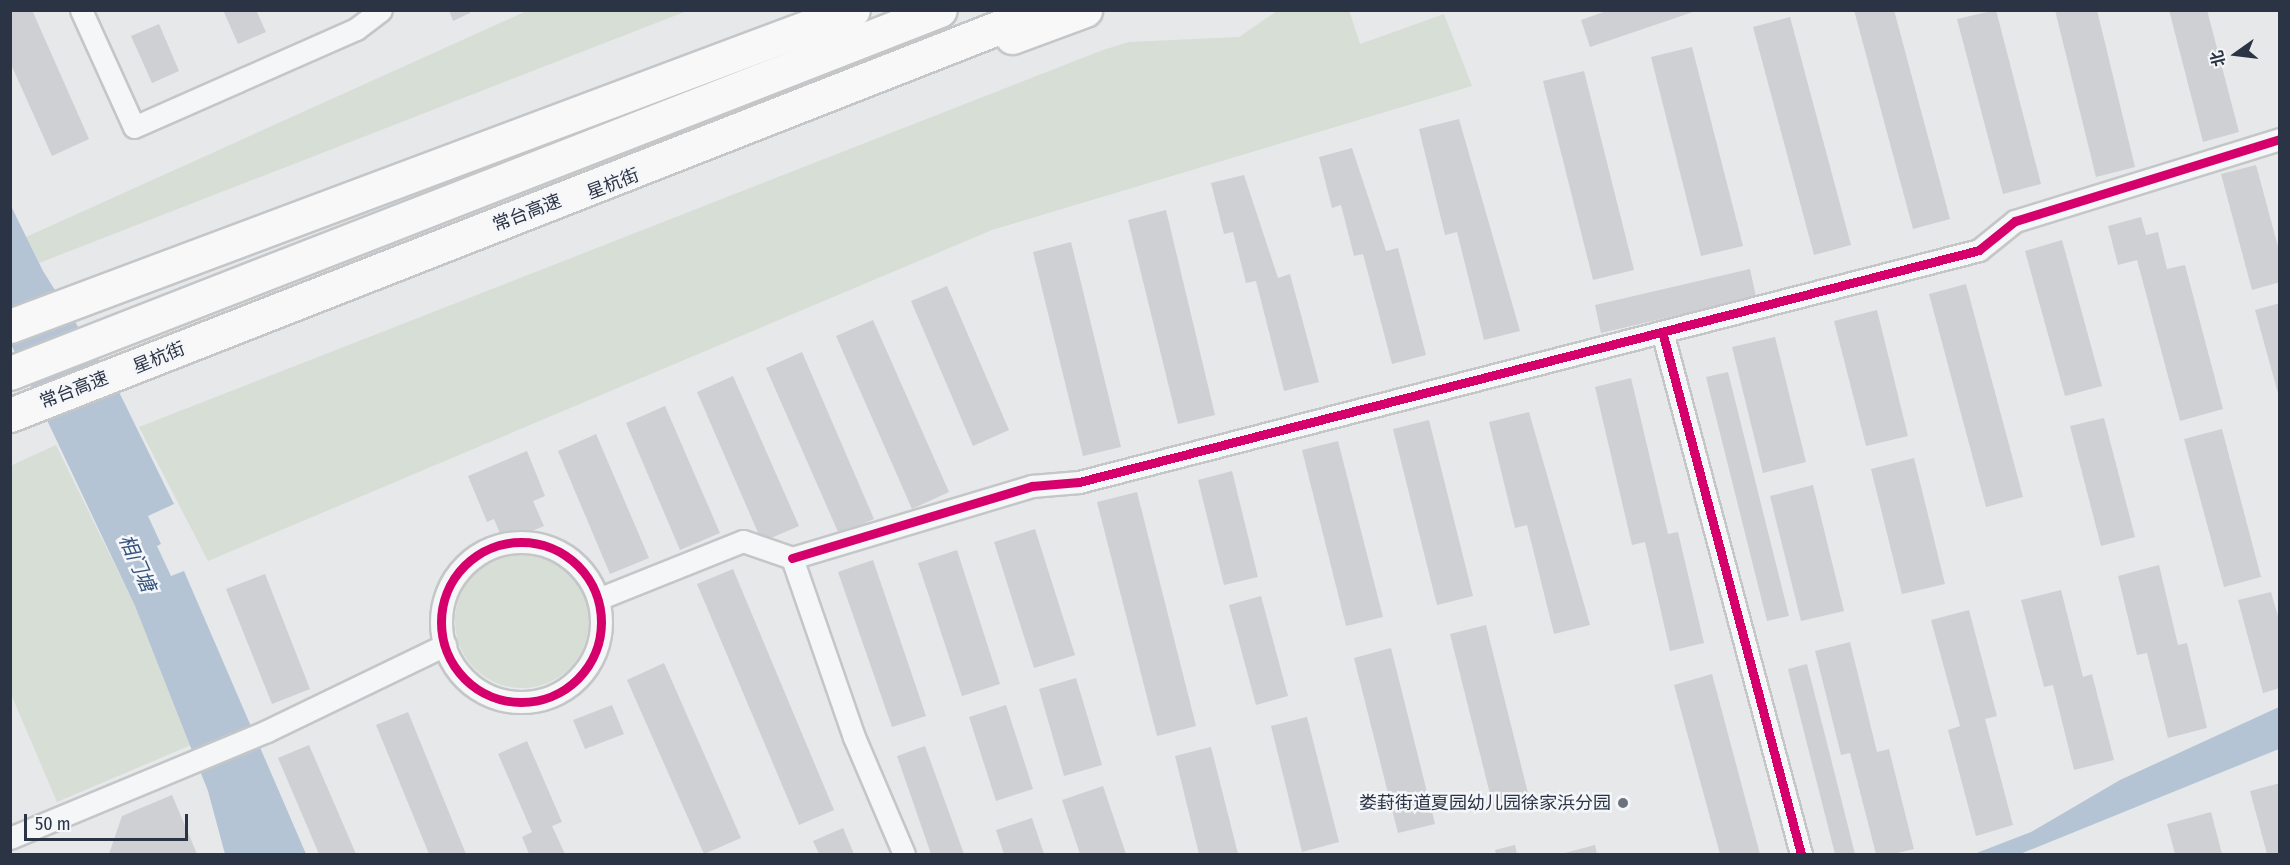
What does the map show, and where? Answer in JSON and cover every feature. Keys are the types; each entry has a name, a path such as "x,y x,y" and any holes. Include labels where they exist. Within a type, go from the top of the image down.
{"main road":[{"path":"10,326 853,10"},
{"path":"10,373 940,10"},
{"name":"常台高速","path":"18,415 1043,10"},
{"name":"星杭街","path":"18,415 117,374 1085,10"}],"street":[{"path":"81,10 134,127 356,29 381,10"},
{"path":"598,599 743,541 792,558 1032,486 1079,482 1663,335 1979,250 2015,221 2280,139"},
{"path":"1663,335 1801,855"},
{"path":"523,541 570,558 598,599 602,624 593,656 567,688 545,699 503,700 473,686 445,645 441,620 453,581 476,556 498,545 523,541"},
{"path":"792,558 854,737 904,855"},
{"path":"10,838 267,731 445,645"}],"shaded area":[{"path":"529,10 687,11 39,263 26,237"},
{"path":"1349,10 1360,44 1444,14 1472,86 992,230 208,561 139,427 1103,50 1129,42 1239,37 1277,11"},
{"path":"56,445 135,606 191,745 57,802 11,694 10,466"},
{"path":"522,554 547,560 569,574 583,596 589,621 583,646 569,668 547,682 522,688 497,682 475,668 461,646 455,621 461,596 475,574 497,560"}],"water":[{"name":"相门塘","path":"10,204 43,271 119,392 174,504 148,516 161,544 157,546 171,576 184,571 306,854 225,854 208,791 135,606 11,344"},
{"path":"2279,707 2279,749 2020,854 1974,854 2031,832 2120,780"}],"building":[{"path":"10,10 32,10 89,139 52,156 10,62"},
{"path":"223,10 256,10 266,32 238,44"},
{"path":"449,10 469,10 470,13 453,21"},
{"path":"1609,10 1696,11 1590,47 1581,20"},
{"path":"1854,10 1894,10 1950,219 1913,229"},
{"path":"1996,10 2041,184 2003,194 1957,19"},
{"path":"2055,10 2097,10 2135,167 2096,177"},
{"path":"2169,10 2207,10 2239,132 2203,142"},
{"path":"1790,17 1851,245 1814,255 1753,27"},
{"path":"159,24 179,71 152,83 131,36"},
{"path":"1692,47 1743,246 1701,256 1651,57"},
{"path":"1584,71 1634,270 1593,280 1543,81"},
{"path":"1459,119 1520,331 1484,340 1457,232 1445,235 1419,129"},
{"path":"1352,148 1386,251 1398,248 1426,355 1392,364 1363,254 1354,256 1341,205 1332,208 1319,157"},
{"path":"2256,165 2280,254 2280,282 2252,290 2221,174"},
{"path":"1244,175 1278,278 1290,274 1319,382 1284,391 1256,281 1246,283 1233,232 1224,234 1211,183"},
{"path":"1166,210 1215,415 1178,424 1128,220"},
{"path":"2141,217 2146,235 2158,232 2167,269 2185,265 2223,409 2180,421 2137,260 2118,265 2108,226"},
{"path":"2062,240 2102,386 2065,396 2025,251"},
{"path":"1071,242 1121,447 1083,456 1033,252"},
{"path":"1750,269 1756,297 1601,333 1595,305"},
{"path":"1966,284 2023,497 1986,507 1929,294"},
{"path":"947,286 1009,430 973,446 911,301"},
{"path":"2280,303 2280,397 2279,397 2255,310"},
{"path":"1877,310 1908,436 1866,446 1834,321"},
{"path":"873,320 949,492 912,509 836,336"},
{"path":"1775,337 1806,462 1763,473 1732,347"},
{"path":"802,352 874,519 839,534 766,368"},
{"path":"1728,372 1789,616 1767,621 1706,377"},
{"path":"733,376 799,526 762,542 697,392"},
{"path":"1631,378 1668,534 1678,532 1704,643 1670,651 1645,542 1632,545 1595,387"},
{"path":"665,406 720,533 680,550 626,423"},
{"path":"1529,412 1590,625 1554,634 1527,525 1515,528 1489,422"},
{"path":"2104,418 2135,537 2101,546 2070,426"},
{"path":"1429,420 1473,596 1437,605 1393,429"},
{"path":"2222,429 2261,577 2224,587 2184,439"},
{"path":"596,434 649,558 610,574 558,451"},
{"path":"1338,441 1383,617 1346,626 1302,450"},
{"path":"527,451 545,496 533,501 544,526 504,543 494,519 487,522 468,476"},
{"path":"1914,458 1945,584 1902,594 1871,469"},
{"path":"1232,471 1258,577 1224,585 1198,480"},
{"path":"1813,485 1844,611 1801,621 1770,496"},
{"path":"1137,492 1196,726 1157,736 1097,502"},
{"path":"1035,529 1075,655 1034,668 994,542"},
{"path":"957,550 1000,684 962,696 918,563"},
{"path":"873,560 926,716 892,727 838,572"},
{"path":"2159,565 2178,645 2187,643 2207,728 2168,738 2147,653 2137,655 2118,576"},
{"path":"733,569 834,810 799,825 697,584"},
{"path":"265,574 310,689 272,704 226,589"},
{"path":"2061,590 2083,677 2092,674 2114,760 2074,770 2053,685 2044,687 2021,600"},
{"path":"2271,592 2280,623 2280,688 2263,693 2238,600"},
{"path":"1261,596 1288,696 1256,705 1229,605"},
{"path":"1969,610 1997,716 1985,719 2013,825 1976,836 1948,730 1960,726 1931,620"},
{"path":"1486,625 1530,801 1494,810 1450,634"},
{"path":"1850,642 1877,752 1889,749 1914,849 1893,854 1876,854 1850,753 1841,755 1815,651"},
{"path":"1391,648 1435,824 1398,833 1354,658"},
{"path":"664,663 741,838 704,854 627,680"},
{"path":"1807,664 1855,854 1835,854 1788,669"},
{"path":"1712,674 1760,854 1720,854 1674,685"},
{"path":"1076,678 1102,765 1064,776 1039,689"},
{"path":"612,705 624,734 585,749 573,720"},
{"path":"1006,705 1033,789 996,801 969,717"},
{"path":"408,712 466,854 429,854 376,725"},
{"path":"1307,717 1339,842 1302,852 1271,726"},
{"path":"527,741 562,822 552,826 565,854 529,854 522,837 532,832 498,754"},
{"path":"309,745 356,854 319,854 278,758"},
{"path":"925,746 964,854 931,854 897,756"},
{"path":"1211,747 1238,854 1199,854 1175,756"},
{"path":"2280,783 2280,854 2267,854 2250,791"},
{"path":"1103,786 1126,854 1080,854 1062,800"},
{"path":"172,795 197,854 109,854 122,816"},
{"path":"2211,812 2222,854 2175,854 2167,824"},
{"path":"1032,818 1044,854 1004,854 996,830"},
{"path":"843,828 854,854 819,854 813,841"},
{"path":"1515,845 1517,854 1496,854 1495,850"},
{"path":"1595,845 1597,854 1561,854"}],"cycle path":[{"path":"792,558 1032,486 1079,482 1979,250 2015,221 2280,139"},
{"path":"1663,335 1801,854"},
{"path":"521,542 552,548 577,566 595,591 601,622 595,653 577,678 552,696 521,702 490,696 465,678 447,653 441,622 447,591 465,566 490,548 521,542"}],"place":[{"name":"娄葑街道夏园幼儿园徐家浜分园","path":"1623,803"}]}
